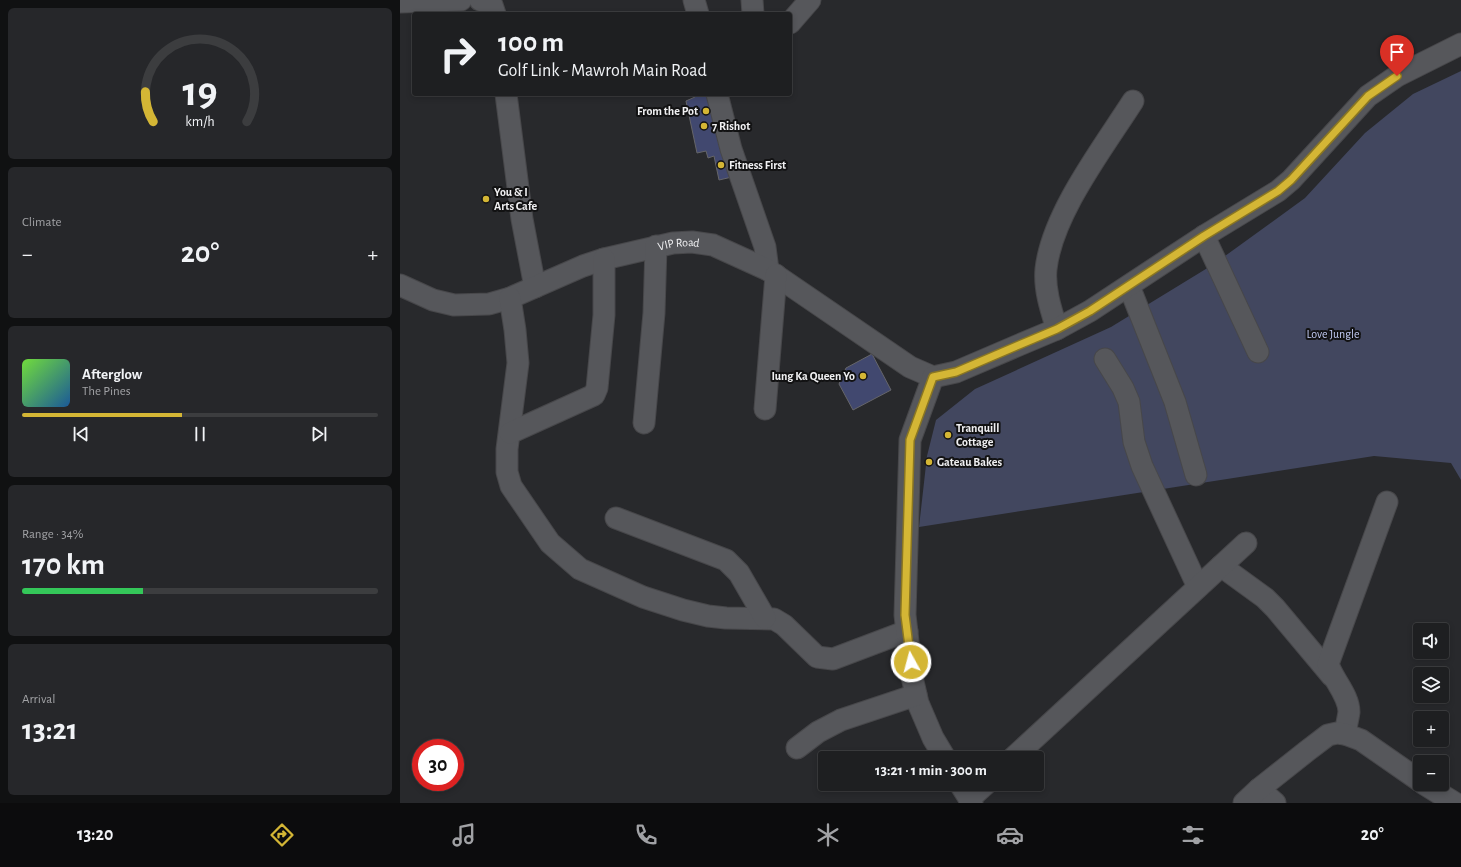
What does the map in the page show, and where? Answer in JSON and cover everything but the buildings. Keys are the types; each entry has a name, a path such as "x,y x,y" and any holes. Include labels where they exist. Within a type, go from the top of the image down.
{"street":[{"path":"400,2 461,0"},
{"path":"480,0 492,5 494,12"},
{"path":"694,0 697,12"},
{"path":"752,0 753,12"},
{"path":"792,21 810,0"},
{"path":"941,751 933,738 916,695 905,615 910,440 933,377 956,372 1057,329 1090,311 1282,187 1368,96 1397,76 1461,44"},
{"path":"506,96 521,212 535,287"},
{"path":"718,96 731,149 765,247 772,273 765,409"},
{"path":"1057,329 1047,292 1046,269 1052,241 1063,213 1133,101"},
{"path":"1204,236 1258,352"},
{"name":"VIP Road","path":"400,285 433,300 454,305 489,304 510,298 583,266 604,259 656,246 692,242 713,246 772,273 910,367 933,377"},
{"path":"644,423 654,313 656,246"},
{"path":"510,433 594,395 597,388 604,315 604,259"},
{"path":"1129,286 1176,402 1196,474"},
{"path":"510,298 518,363 507,449 508,472 511,486 550,543 580,570 642,597 683,610 726,618 774,619 784,625 816,657 825,659 833,659 907,631"},
{"path":"1105,359 1123,388 1129,402 1134,442 1142,466 1198,587"},
{"path":"1332,676 1328,664 1331,654 1387,502"},
{"path":"616,518 726,560 739,574 765,618"},
{"path":"1021,751 1246,543"},
{"path":"1221,566 1270,603 1332,676 1346,698 1349,712 1346,734"},
{"path":"798,748 818,732 841,720 916,695"},
{"path":"1252,796 1328,736 1337,733 1346,734 1361,740 1413,776"},
{"path":"1435,791 1453,803"},
{"path":"1252,796 1275,803"}],"green space":[{"name":"Love Jungle","path":"1461,71 1461,480 1451,463 1374,456 919,527 927,456 936,420 975,389 1111,327 1214,264 1305,198 1365,133 1413,94"}],"place":[{"name":"From the Pot","path":"706,111"},
{"name":"7 Rishot","path":"704,126"},
{"name":"Fitness First","path":"721,165"},
{"name":"You & I Arts Cafe","path":"486,199"},
{"name":"Iung Ka Queen Yo","path":"863,376"},
{"name":"Tranquill Cottage","path":"948,435"},
{"name":"Gateau Bakes","path":"929,462"}],"route":[{"path":"911,662 905,615 910,440 917,417 933,377 956,372 1057,329 1090,311 1153,271 1204,236 1278,191 1291,180 1368,96 1397,76"}]}
